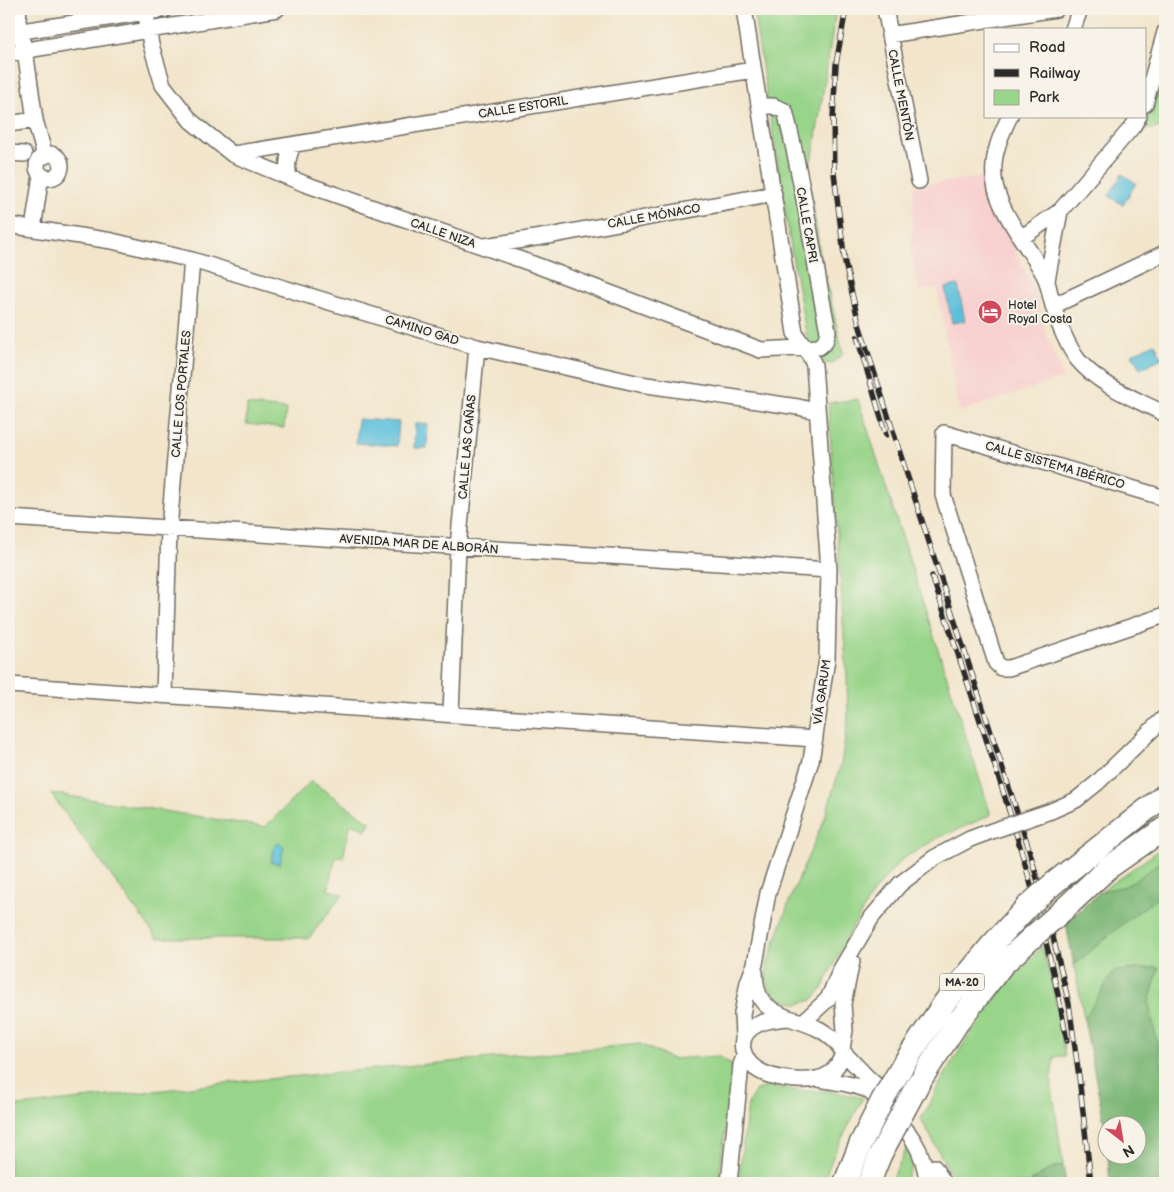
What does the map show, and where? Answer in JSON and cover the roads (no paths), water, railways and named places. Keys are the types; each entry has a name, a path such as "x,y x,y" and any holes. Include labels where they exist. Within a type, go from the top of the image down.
{"highway":[{"name":"MA-20","path":"845,1183 883,1099 945,1002 1028,906 1054,883 1165,795"},
{"name":"MA-20","path":"869,1183 880,1155 919,1082 958,1022 1003,964 1108,868 1165,828"}],"street":[{"path":"19,9 14,33 25,50 35,120 45,156"},
{"path":"14,33 145,10 166,9"},
{"path":"9,53 277,9"},
{"path":"744,9 795,333 810,355 814,365 816,411"},
{"name":"CALLE MENTÓN","path":"885,9 919,181"},
{"path":"889,35 1056,9"},
{"path":"1073,28 1080,9"},
{"name":"CALLE NIZA","path":"145,10 150,45 163,85 191,121 232,154 289,178 532,264 761,350 803,347"},
{"path":"1146,100 1165,32"},
{"name":"CALLE ESTORIL","path":"232,154 753,70"},
{"name":"CALLE CAPRI","path":"759,106 772,106 785,111 794,145 814,265 828,331 825,342 819,347 803,347"},
{"path":"1009,118 998,138 993,164 996,191 1007,217 1047,280 1053,306 1067,340 1078,359 1105,384 1165,414"},
{"path":"1021,238 1060,211 1138,118"},
{"path":"9,124 35,120"},
{"path":"289,178 286,167 293,144"},
{"path":"33,229 41,175 38,164 45,156 56,156 61,168 58,174 53,178 46,178 41,175"},
{"name":"CALLE MÓNACO","path":"482,246 774,194"},
{"path":"1047,280 1060,211"},
{"name":"CAMINO GAD","path":"9,225 112,241 192,260 477,347 640,384 816,411"},
{"path":"532,264 535,238"},
{"path":"1053,306 1165,253"},
{"name":"CALLE LOS PORTALES","path":"164,695 169,529 192,260"},
{"name":"CALLE LAS CAÑAS","path":"451,713 458,547 477,347"},
{"name":"VÍA GARUM","path":"796,1020 771,1011 758,998 755,988 755,964 768,893 811,761 827,659 829,570 816,411"},
{"name":"CALLE SISTEMA IBÉRICO","path":"1165,498 944,433 942,495 996,664 1001,668 1008,668 1165,615"},
{"name":"AVENIDA MAR DE ALBORÁN","path":"9,518 829,570"},
{"path":"9,685 451,713 815,739"},
{"path":"796,1020 828,999 841,969 872,917 900,884 934,858 970,839 1051,811 1076,800 1097,783 1165,717"},
{"path":"816,1079 829,1074 841,1060 845,1030 843,1004 856,945"},
{"name":"VÍA GARUM","path":"743,1036 742,1014 748,982 755,964"},
{"path":"729,1183 741,1065 744,1056 743,1036 757,1024 773,1019 796,1020 825,1032 837,1041 842,1051 867,1078 895,1101 916,1128 934,1167 944,1183"},
{"path":"744,1056 755,1068 768,1075 784,1079 816,1079 838,1082 866,1090 913,1137 926,1167 927,1183"},
{"path":"934,1167 934,1183"}],"water":[{"path":"1122,174 1136,183 1123,205 1109,196"},
{"path":"958,285 965,321 952,323 945,288"},
{"path":"1155,343 1162,358 1140,369 1132,354"},
{"path":"358,419 399,422 397,446 356,443"},
{"path":"415,424 428,424 427,448 414,448"},
{"path":"280,843 284,847 280,864 271,862 275,845"}],"railway":[{"path":"846,9 836,64 833,118 834,173 845,263 859,324 1029,849 1053,937 1069,1004 1091,1183"},
{"path":"857,337 886,435"},
{"path":"932,576 1008,806 1025,864 1041,923 1067,1041"}],"place":[{"name":"Hotel Royal Costa","path":"990,312"}]}
